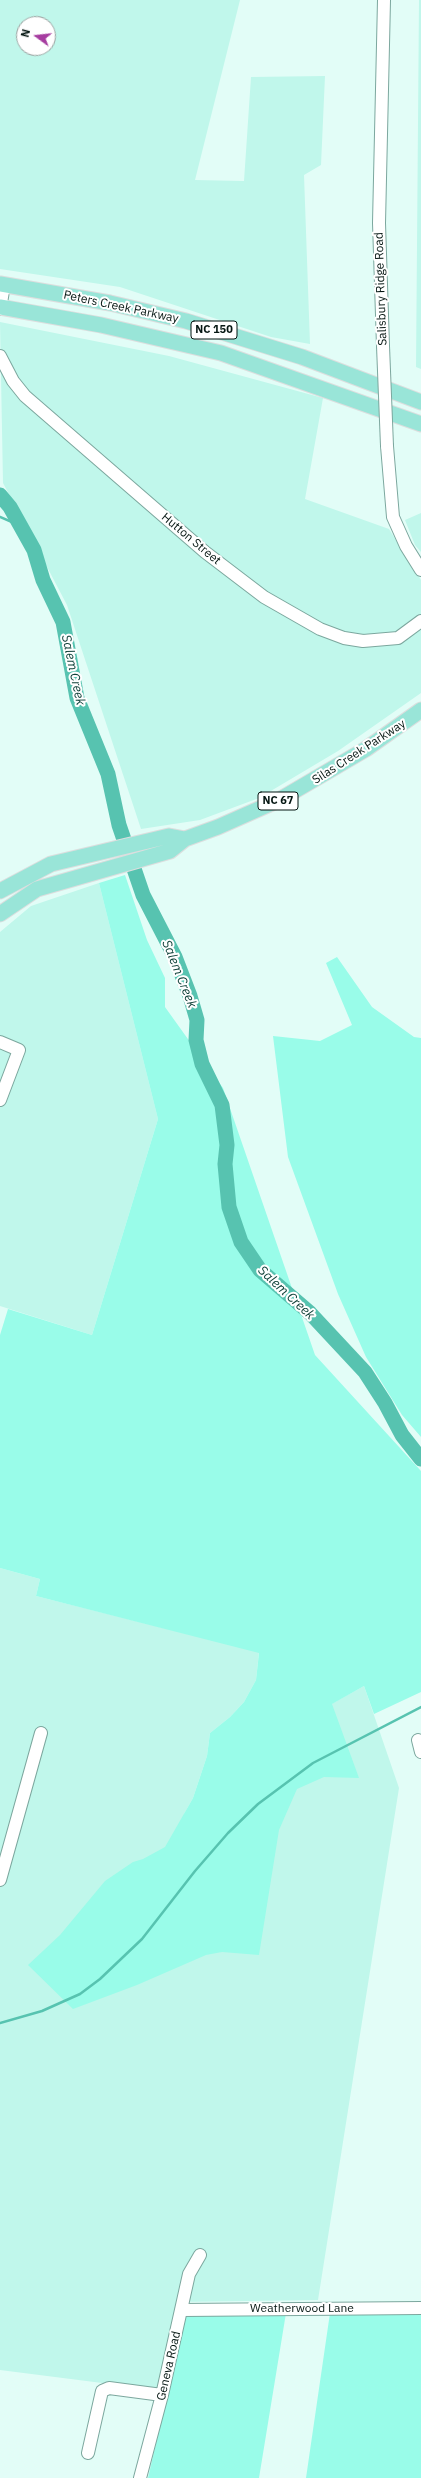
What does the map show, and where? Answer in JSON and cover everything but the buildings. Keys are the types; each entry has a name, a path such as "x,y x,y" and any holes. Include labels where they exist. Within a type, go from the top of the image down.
{"main road":[{"name":"Peters Creek Parkway","path":"2,285 110,303 186,321 302,357 421,402"},
{"name":"Peters Creek Parkway","path":"0,308 101,326 222,353 421,424"},
{"name":"Silas Creek Parkway","path":"0,914 37,889 149,859 174,850 185,839 258,810 312,782 366,749 421,710"},
{"name":"Silas Creek Parkway","path":"0,890 51,864 100,854 169,836 185,839"}],"street":[{"name":"Salisbury Ridge Road","path":"384,0 379,223 387,446 393,518 406,546 421,570"},
{"path":"0,308 2,285"},
{"name":"Hutton Street","path":"0,356 13,381 25,396 205,552 264,597 320,629 344,638 363,641 398,638 421,621"},
{"path":"0,1042 19,1050 0,1100"},
{"path":"0,1880 41,1733"},
{"path":"418,1740 421,1752"},
{"name":"Geneva Road","path":"140,2478 162,2395 189,2274 200,2255"},
{"name":"Weatherwood Lane","path":"182,2310 421,2308"},
{"path":"88,2453 102,2391 109,2388 162,2395"}],"shaded area":[{"path":"0,0 240,0 195,180 244,181 251,77 325,76 321,165 304,175 310,344 271,337 120,287 0,269"},
{"path":"419,0 421,0 421,369 416,367"},
{"path":"0,322 169,356 323,398 305,499 389,529 421,580 421,693 338,751 259,798 200,820 141,829 67,605 3,483"},
{"path":"421,513 421,552 415,545 405,520"},
{"path":"99,883 158,1119 92,1335 0,1306 0,932 31,906"},
{"path":"0,1568 40,1579 36,1596 259,1652 256,1680 244,1702 230,1717 210,1733 207,1756 193,1798 184,1814 324,1708 364,1686 399,1788 318,2300 177,2302 157,2390 0,2370"}],"green space":[{"path":"125,875 147,940 165,978 165,1007 223,1088 315,1355 421,1471 421,1692 374,1714 364,1686 332,1704 359,1778 324,1777 297,1789 279,1830 259,1955 222,1952 206,1955 137,1985 73,2009 28,1965 60,1935 105,1881 133,1862 143,1859 165,1847 193,1798 207,1756 210,1733 230,1717 244,1702 256,1680 259,1653 36,1596 40,1579 0,1568 0,1335 8,1309 92,1335 158,1119 99,883"},
{"path":"337,957 372,1007 414,1037 421,1038 421,1437 402,1415 366,1357 338,1294 288,1157 273,1036 320,1041 352,1025 326,963"},
{"path":"286,2313 259,2478 148,2478 186,2314"},
{"path":"330,2313 421,2313 421,2478 306,2478"}],"waterway":[{"name":"Salem Creek","path":"0,495 10,507 34,550 43,580 63,622 77,698 108,774 119,825 143,895 175,957 190,996 197,1020 196,1040 202,1064 222,1105 227,1145 225,1164 229,1207 241,1242 260,1270 310,1313 365,1372 385,1403 402,1435 421,1459"},
{"path":"0,517 21,526"},
{"path":"0,2023 42,2011 80,1994 100,1979 142,1939 195,1871 228,1833 258,1804 313,1763 421,1707"}]}
